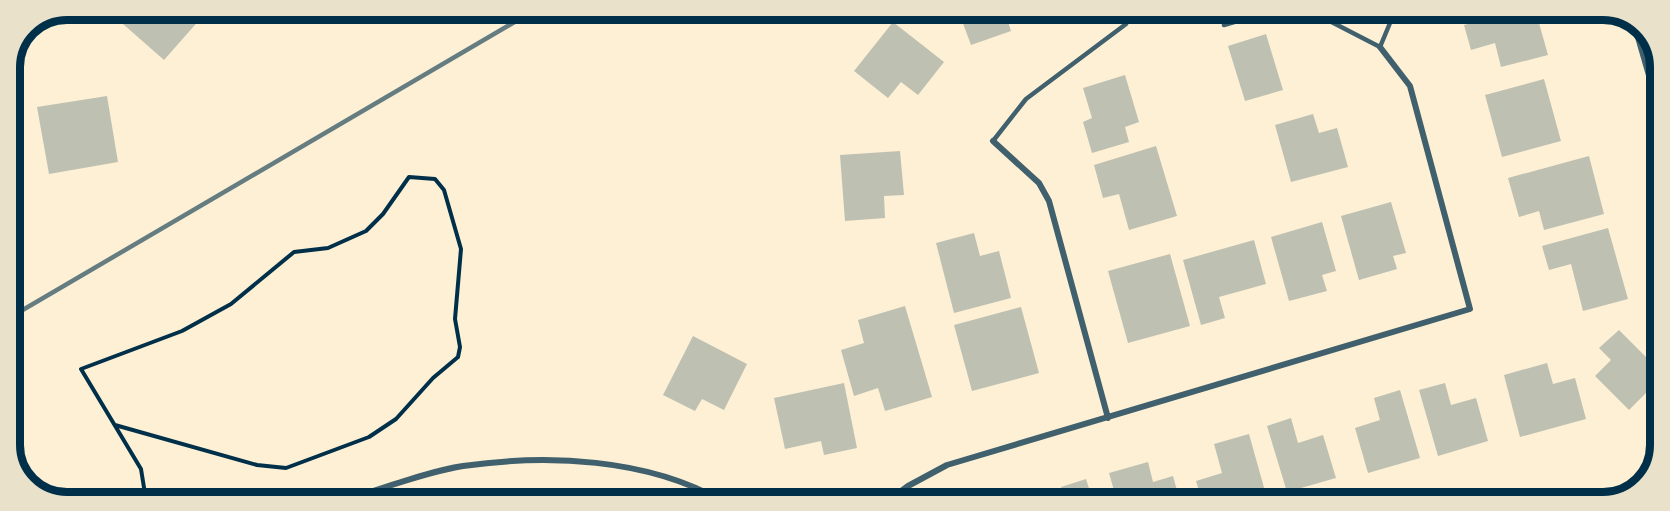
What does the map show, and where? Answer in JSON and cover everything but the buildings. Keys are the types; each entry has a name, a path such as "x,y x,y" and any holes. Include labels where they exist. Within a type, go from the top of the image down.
{"street":[{"path":"1637,34 1650,79"},
{"path":"900,492 947,465 1470,309 1410,86 1380,47"},
{"path":"993,141 1039,183 1049,201 1108,418"},
{"path":"373,492 462,467 549,459 629,467 708,492"}],"lane":[{"path":"1224,24 1238,20"},
{"path":"1328,20 1380,47 1391,20"},
{"path":"993,141 1026,99 1126,24"}],"path":[{"path":"116,425 257,465 286,468 369,436 396,418 433,378 458,357 460,347 454,319 461,249 444,190 435,179 424,176 409,177 383,214 366,231 328,248 294,252 260,282 222,309 182,331 81,369 141,469 145,492"}],"railway":[{"path":"20,312 518,20"}]}
